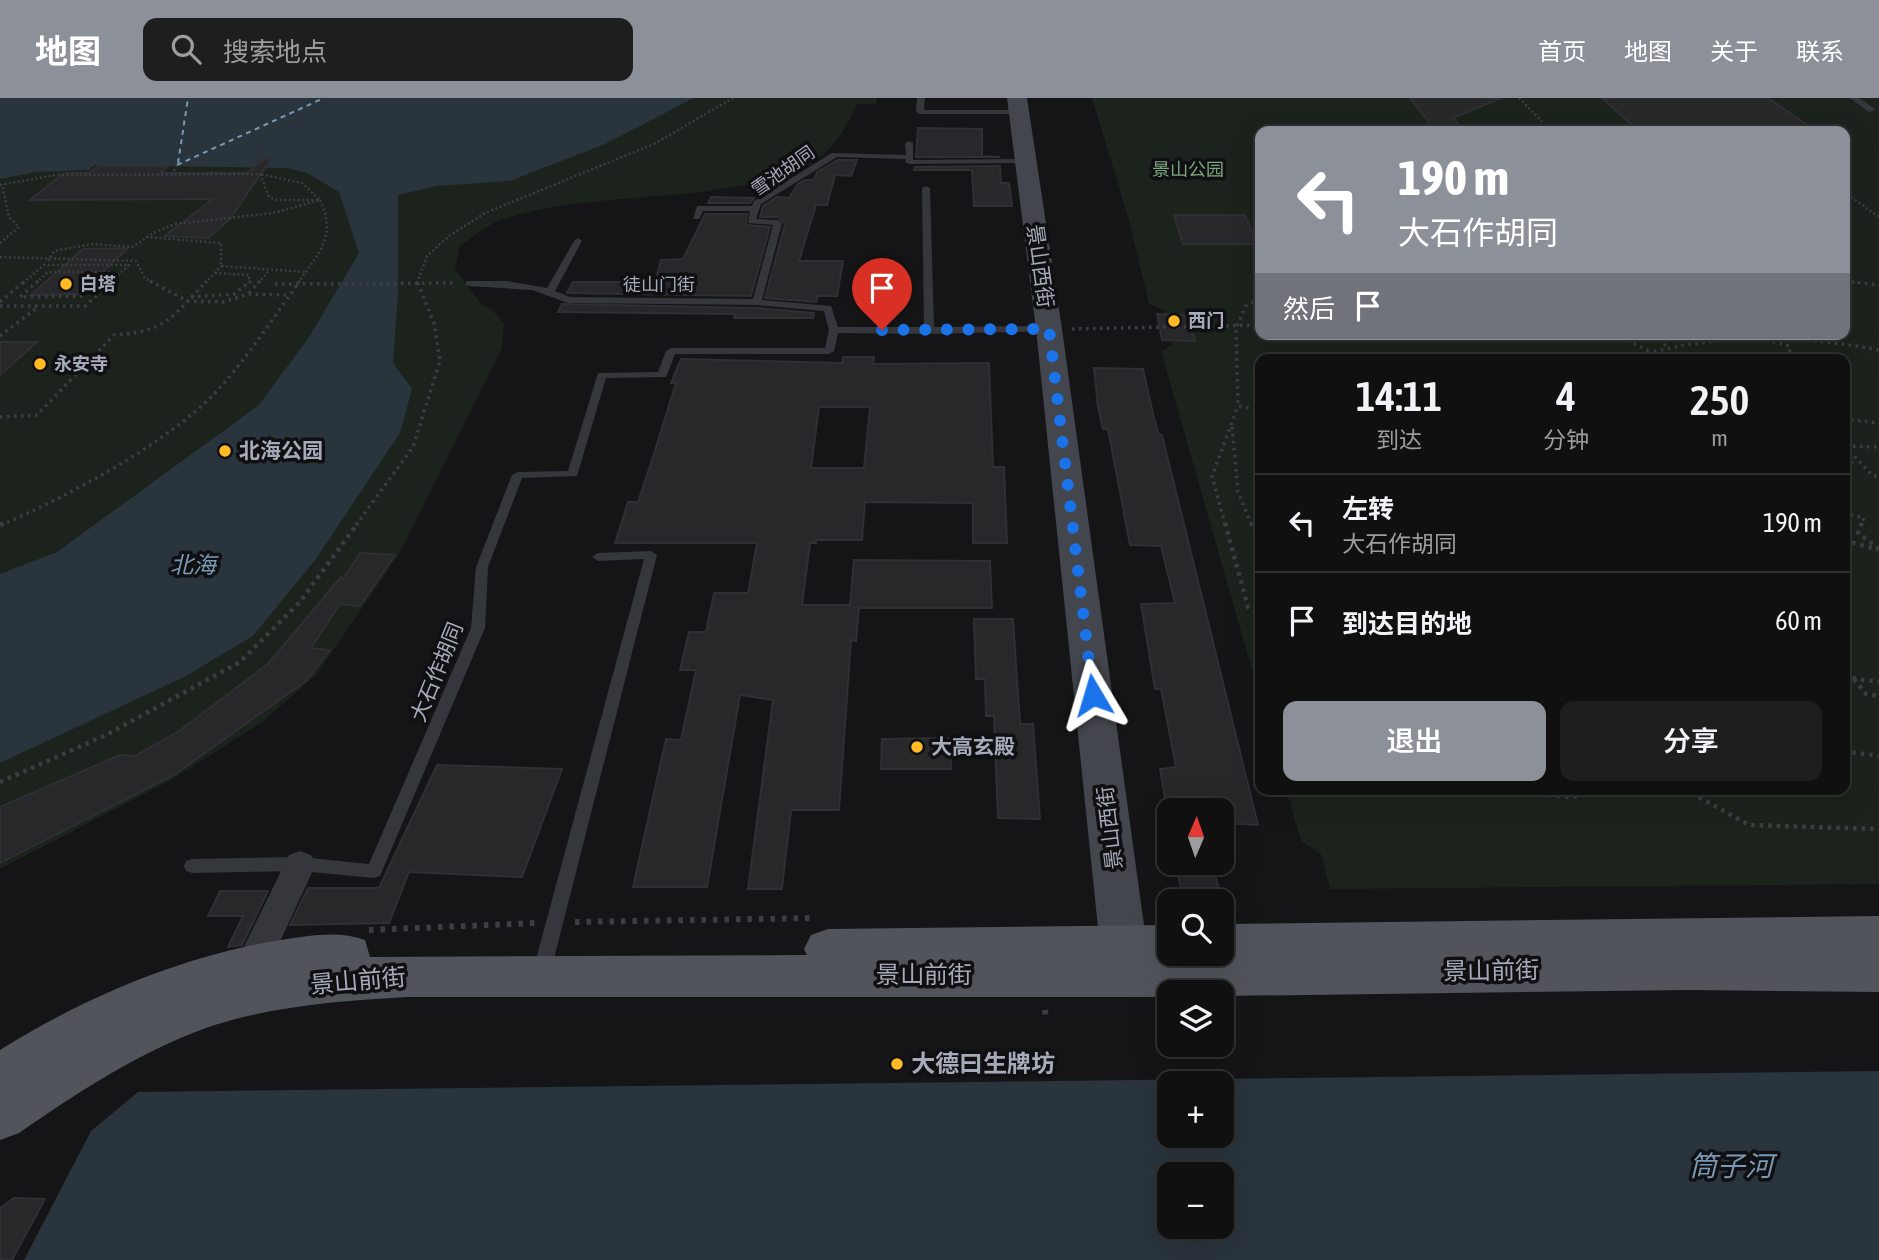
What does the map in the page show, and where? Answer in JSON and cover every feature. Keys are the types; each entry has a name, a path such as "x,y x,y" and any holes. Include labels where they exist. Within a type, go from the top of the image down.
{"main road":[{"name":"景山前街","path":"1234,944 1879,936"},
{"name":"景山前街","path":"0,1078 98,1022 185,985 407,976 546,950 1140,955 1689,969 1879,971"},
{"name":"景山前街","path":"0,1115 92,1058 245,981"}],"street":[{"name":"景山西街","path":"1018,105 1140,955"},
{"path":"245,981 300,863"}],"lane":[{"path":"921,98 920,112 1018,105"},
{"path":"1854,98 1872,110"},
{"path":"909,143 910,157"},
{"name":"雪池胡同","path":"757,302 778,223 751,221 757,203 835,155 910,157 909,162 1025,161"},
{"path":"926,188 929,331"},
{"path":"696,217 700,208 755,209"},
{"path":"550,291 578,241"},
{"name":"徒山门街","path":"469,283 510,284 550,291 568,300 757,302 828,308 834,330"},
{"path":"834,330 1049,329"},
{"name":"大石作胡同","path":"192,866 300,863 374,872 478,628 482,567 518,475 573,474 602,375 662,375 670,351 829,351 834,330"},
{"path":"546,950 651,555 598,556"}],"path":[{"path":"0,782 106,735 240,662 299,603 413,447 440,361 434,323 416,282 427,256 449,236 485,213 654,144 733,98"},
{"path":"1519,98 1546,126"},
{"path":"172,175 177,165"},
{"path":"0,243 19,227 9,217 1,185 55,174 260,174 302,183 320,200 329,219 324,247 239,365 214,394 172,429 56,502 0,525"},
{"path":"260,174 269,197 275,200 320,200"},
{"path":"1850,196 1879,217"},
{"path":"48,261 54,251 72,246 113,244 133,247 145,237 181,223 273,214 301,209 320,200"},
{"path":"145,237 221,243 221,266"},
{"path":"0,257 48,261 74,257 112,257 136,261 145,278 187,301 224,302 248,294 290,295"},
{"path":"44,265 129,265 85,306 0,304 44,265"},
{"path":"0,417 37,415 114,335 146,333 170,319 221,266 255,266 268,272 306,272"},
{"path":"48,272 108,272 82,296 65,296 20,297 48,272"},
{"path":"248,294 268,272"},
{"path":"191,296 234,295 251,281 249,275 214,273"},
{"path":"1850,281 1879,285"},
{"path":"275,284 469,283"},
{"path":"55,306 65,296"},
{"path":"26,306 37,297"},
{"path":"1255,302 1246,306 1236,328 1238,406 1212,476 1248,607 1255,612"},
{"path":"0,336 40,306"},
{"path":"1049,329 1255,326"},
{"path":"1627,340 1649,351"},
{"path":"1660,340 1667,346"},
{"path":"1641,354 1701,340"},
{"path":"1769,340 1790,346 1789,354"},
{"path":"1830,340 1879,351"},
{"path":"1238,406 1255,409"},
{"path":"1850,420 1879,423"},
{"path":"1232,424 1238,492 1255,532"},
{"path":"1850,446 1879,447"},
{"path":"1850,451 1873,476 1879,476"},
{"path":"1850,463 1859,461"},
{"path":"1850,514 1864,518 1858,533 1879,550"},
{"path":"1850,542 1879,550"},
{"path":"1850,678 1879,682"},
{"path":"1853,678 1866,694 1879,696"},
{"path":"1850,752 1879,756"},
{"path":"1547,795 1584,795"},
{"path":"1695,795 1749,825 1879,829"},
{"path":"361,930 546,950 818,918"}],"green space":[{"name":"北海公园","path":"0,98 877,98 876,104 857,104 834,144 816,161 777,185 766,180 700,192 599,201 533,211 496,222 460,246 455,268 481,304 491,309 504,323 502,348 399,554 317,674 261,723 171,780 0,869"},
{"name":"景山公园","path":"1092,98 1879,98 1879,884 1330,889 1321,854 1301,841 1288,795 1850,795 1850,354 1255,354 1255,680 1161,351 1172,345 1171,341 1162,340 1157,314 1165,314 1164,310 1149,304 1129,220"}],"water":[{"name":"北海","path":"0,98 694,98 605,144 510,181 437,186 398,195 398,293 393,363 412,389 400,433 316,559 253,636 186,676 0,763 0,574 57,552 259,405 309,337 359,253 339,192 307,173 287,168 94,165 89,170 36,172 0,179"},
{"name":"筒子河","path":"1879,1071 1879,1260 24,1260 91,1131 138,1092 1157,1080 1157,1148 1234,1148 1234,1079"}],"building":[{"path":"1410,98 1501,98 1453,118 1460,126 1432,126"},
{"path":"1602,98 1768,98 1809,126 1633,126"},
{"path":"918,128 982,129 982,156 1000,157 916,157"},
{"path":"267,157 270,160 230,219 208,238 165,236 213,199 30,200 64,173 89,173 98,166 168,166 160,173 247,173"},
{"path":"838,160 857,160 851,176 835,175 827,205 816,205 799,261 843,261 837,296 818,296 816,302 765,298 785,224 778,217 760,217 763,206 777,197 789,198 798,184 805,180 814,180 817,172"},
{"path":"1000,166 1001,183 1009,183 1012,206 974,206 972,170 914,170 915,167"},
{"path":"711,197 754,198 750,203 708,203"},
{"path":"705,214 747,214 746,225 770,227 751,296 567,293 573,282 655,282 661,260 683,259"},
{"path":"1174,215 1245,215 1255,239 1255,244 1183,244"},
{"path":"128,248 79,294 31,295 83,249"},
{"path":"562,304 757,308 814,313 813,318 734,318 735,314 558,312"},
{"name":"西门","path":"1157,314 1188,315 1195,341 1162,340"},
{"path":"0,342 37,342 0,375"},
{"path":"843,357 874,357 873,364 989,363 993,467 1004,467 1007,543 973,543 973,503 865,502 862,540 816,540 816,543 810,543 802,605 850,605 854,560 990,561 992,608 859,608 856,641 851,640 839,810 791,810 782,889 748,889 773,700 740,695 707,887 633,887 666,739 681,740 696,670 680,670 689,632 706,632 714,593 748,593 757,543 615,543 628,502 638,502 676,383 671,383 681,359 842,363","holes":["819,407 870,407 864,468 811,468"]},
{"path":"1094,368 1143,369 1154,418 1159,435 1162,435 1258,825 1234,824 1234,798 1165,798 1160,769 1176,767 1161,689 1155,689 1141,604 1175,603 1161,546 1130,545 1108,429 1103,429"},
{"path":"360,553 395,555 360,606 340,604 311,648 330,650 306,681 174,775 0,863 0,807 120,755 135,756 179,731 268,664 341,577 343,579"},
{"path":"974,619 1013,619 1020,724 1033,724 1040,819 998,818 994,716 986,716 985,679 976,679"},
{"path":"950,738 951,769 881,769 882,739"},
{"path":"437,765 562,769 522,877 409,872 389,923 290,925 308,888 379,888"},
{"path":"1178,875 1216,875 1218,889 1181,889"},
{"path":"220,891 268,891 242,945 228,947 243,916 208,916"},
{"path":"14,1198 45,1199 12,1260 0,1260 0,1208"}],"ferry route":[{"path":"178,163 188,98"},
{"path":"177,165 324,98"}],"place":[{"name":"白塔","path":"66,284"},
{"name":"西门","path":"1174,321"},
{"name":"永安寺","path":"40,364"},
{"name":"北海公园","path":"225,451"},
{"name":"大高玄殿","path":"917,747"},
{"name":"大德曰生牌坊","path":"897,1064"}],"route":[{"path":"882,330 1049,329 1093,695"}]}
